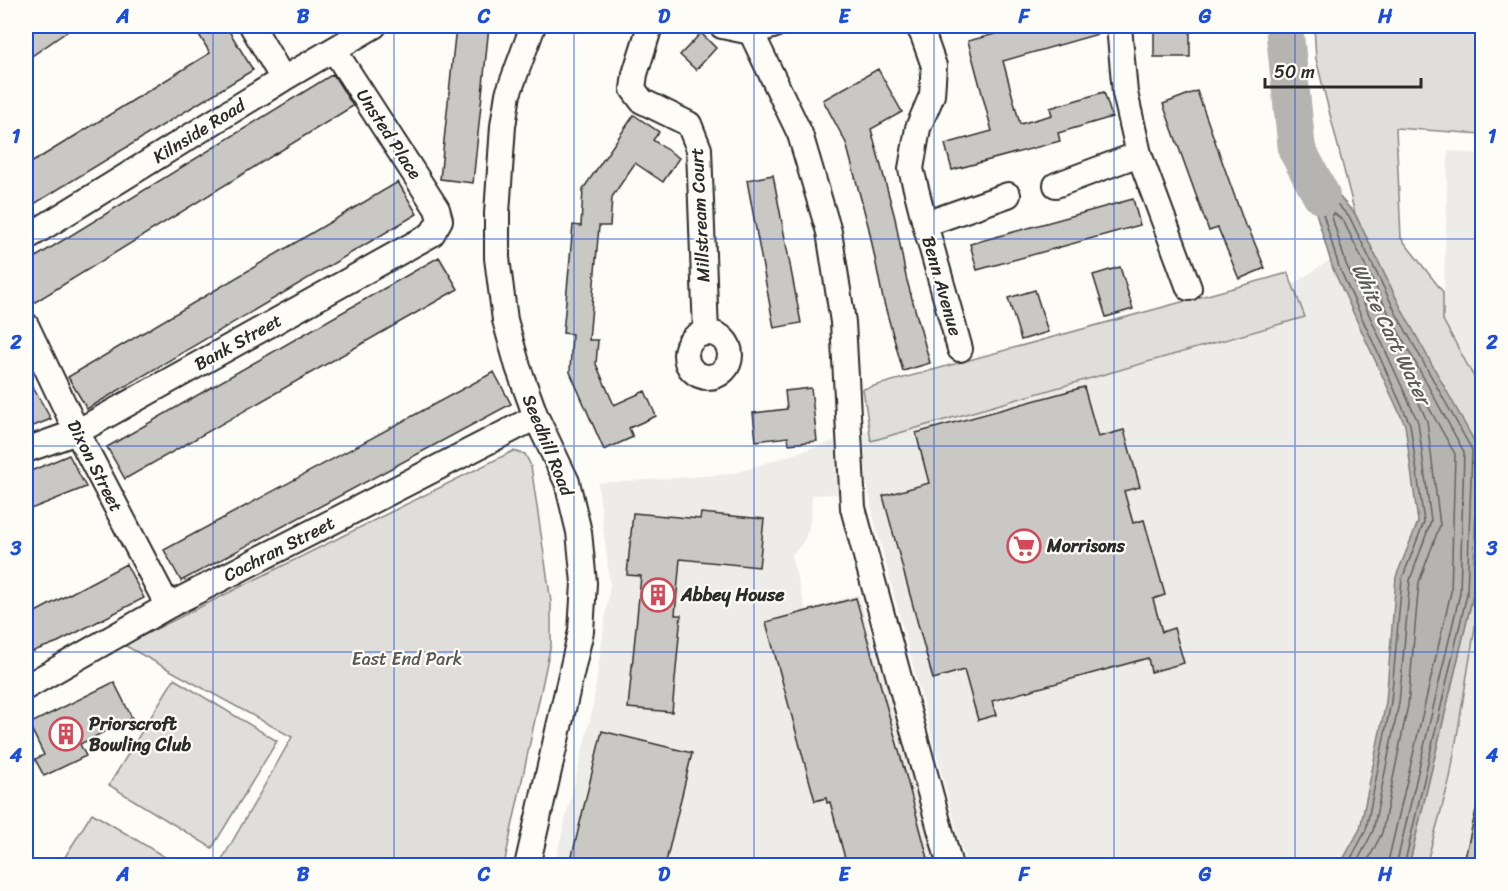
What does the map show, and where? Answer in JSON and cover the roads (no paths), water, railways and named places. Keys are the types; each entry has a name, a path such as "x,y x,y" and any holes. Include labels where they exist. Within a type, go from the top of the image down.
{"street":[{"path":"252,26 283,79"},
{"name":"Kilnside Road","path":"26,238 283,79 374,26"},
{"name":"Seedhill Road","path":"527,866 580,631 585,583 579,532 567,482 536,417 518,367 506,320 497,258 503,126 508,94 533,26"},
{"name":"Millstream Court","path":"650,26 635,74 633,89 642,101 689,124 699,149 706,333"},
{"path":"722,26 762,29 800,134 829,232 843,322 854,508 950,866"},
{"path":"1119,26 1125,93 1139,154 1189,288"},
{"name":"Benn Avenue","path":"927,29 934,66 932,95 918,128 911,169 960,349"},
{"name":"Unsted Place","path":"334,50 437,209 440,220"},
{"path":"1056,184 1139,154"},
{"name":"Benn Avenue","path":"925,224 1008,195"},
{"name":"Bank Street","path":"26,450 77,432 432,234 440,220"},
{"name":"Dixon Street","path":"26,325 77,432 168,606"},
{"name":"Cochran Street","path":"26,687 168,606 536,417"}],"water":[{"name":"White Cart Water","path":"1297,150 1355,214 1402,310 1478,448 1473,595 1409,865 1340,865 1360,829 1386,702 1396,577 1418,522 1405,425 1333,269"}],"waterway":[{"name":"White Cart Water","path":"1284,26 1297,150 1321,195"}],"place":[{"name":"Morrisons","path":"1024,546"},
{"name":"Abbey House","path":"658,595"},
{"name":"Priorscroft Bowling Club","path":"66,734"}],"park label":[{"name":"East End Park","path":"407,659"}]}
